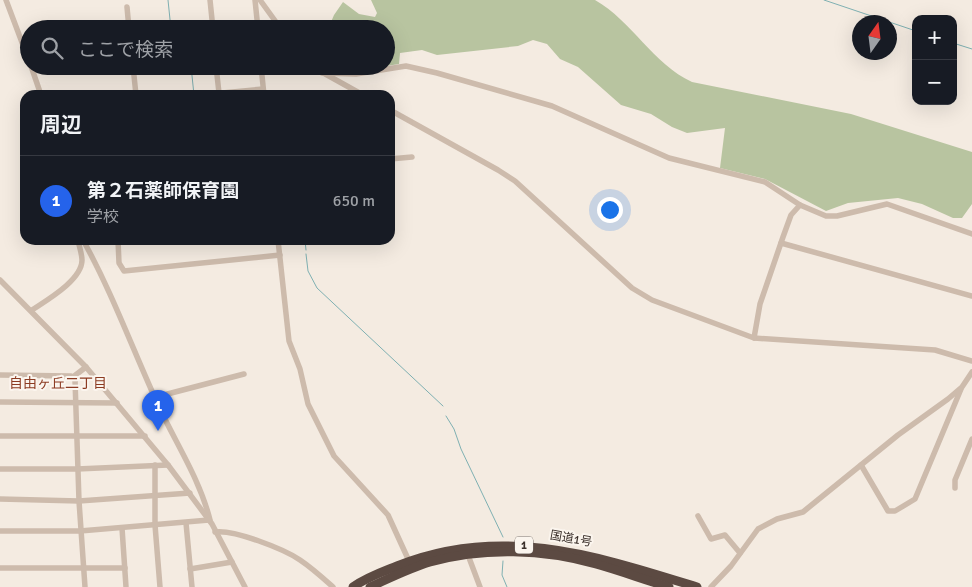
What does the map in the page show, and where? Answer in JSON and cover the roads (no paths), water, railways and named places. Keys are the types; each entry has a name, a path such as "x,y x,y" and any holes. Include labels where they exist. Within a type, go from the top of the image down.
{"highway":[{"name":"国道1号","path":"353,587 373,576 409,561 446,551 484,546 530,545 697,587"},
{"name":"国道1号","path":"370,587 428,562 468,556 529,553 572,555 669,587"}],"street":[{"path":"6,0 20,37"},
{"path":"210,0 212,20"},
{"path":"255,0 257,20"},
{"path":"260,0 274,20"},
{"path":"127,7 128,20"},
{"path":"395,68 406,66 501,90 552,106 656,154 768,183 800,205 830,217 887,204 972,234"},
{"path":"33,75 39,90"},
{"path":"134,75 135,90"},
{"path":"217,75 219,90"},
{"path":"262,75 264,90"},
{"path":"326,75 353,90"},
{"path":"395,113 515,181 637,292 671,308 754,338 935,350 972,360"},
{"path":"395,159 412,157"},
{"path":"754,338 760,304 781,243 791,215 800,205"},
{"path":"781,243 972,296"},
{"path":"32,310 62,289 77,273 82,261 79,245"},
{"path":"85,245 203,496 210,522"},
{"path":"118,245 119,263 124,270 280,255"},
{"path":"279,245 289,341 300,369 308,404 334,456 388,515 409,561"},
{"path":"0,280 32,310 86,367 168,465 210,522 245,587"},
{"path":"0,376 74,377 86,367"},
{"path":"860,465 888,511 894,511 915,500 962,387 972,372"},
{"path":"156,397 244,374"},
{"path":"74,377 80,531 85,587"},
{"path":"711,587 758,529 777,519 803,512 860,465 962,387"},
{"path":"0,402 117,403"},
{"path":"0,436 144,436"},
{"path":"955,488 955,480 972,440"},
{"path":"154,465 155,525 160,587"},
{"path":"0,469 77,469 168,465"},
{"path":"0,499 79,501 190,493"},
{"path":"698,516 711,539 724,536 740,553"},
{"path":"0,531 80,531 210,522"},
{"path":"186,523 192,587"},
{"path":"122,528 126,587"},
{"path":"215,532 226,532 286,552 300,560 333,587"},
{"path":"468,556 480,587"},
{"path":"190,569 232,562"},
{"path":"0,568 125,568"}],"waterway":[{"path":"168,0 170,20"},
{"path":"824,0 912,30"},
{"path":"957,44 972,49"},
{"path":"192,75 193,90"},
{"path":"306,245 306,250"},
{"path":"306,254 308,271 317,288 443,406"},
{"path":"446,416 454,429 461,449 503,537"},
{"path":"503,561 502,575 507,587"}],"place":[{"name":"第２石薬師保育園","path":"158,431"}],"district":[{"name":"自由ヶ丘二丁目","path":"58,383"}]}
